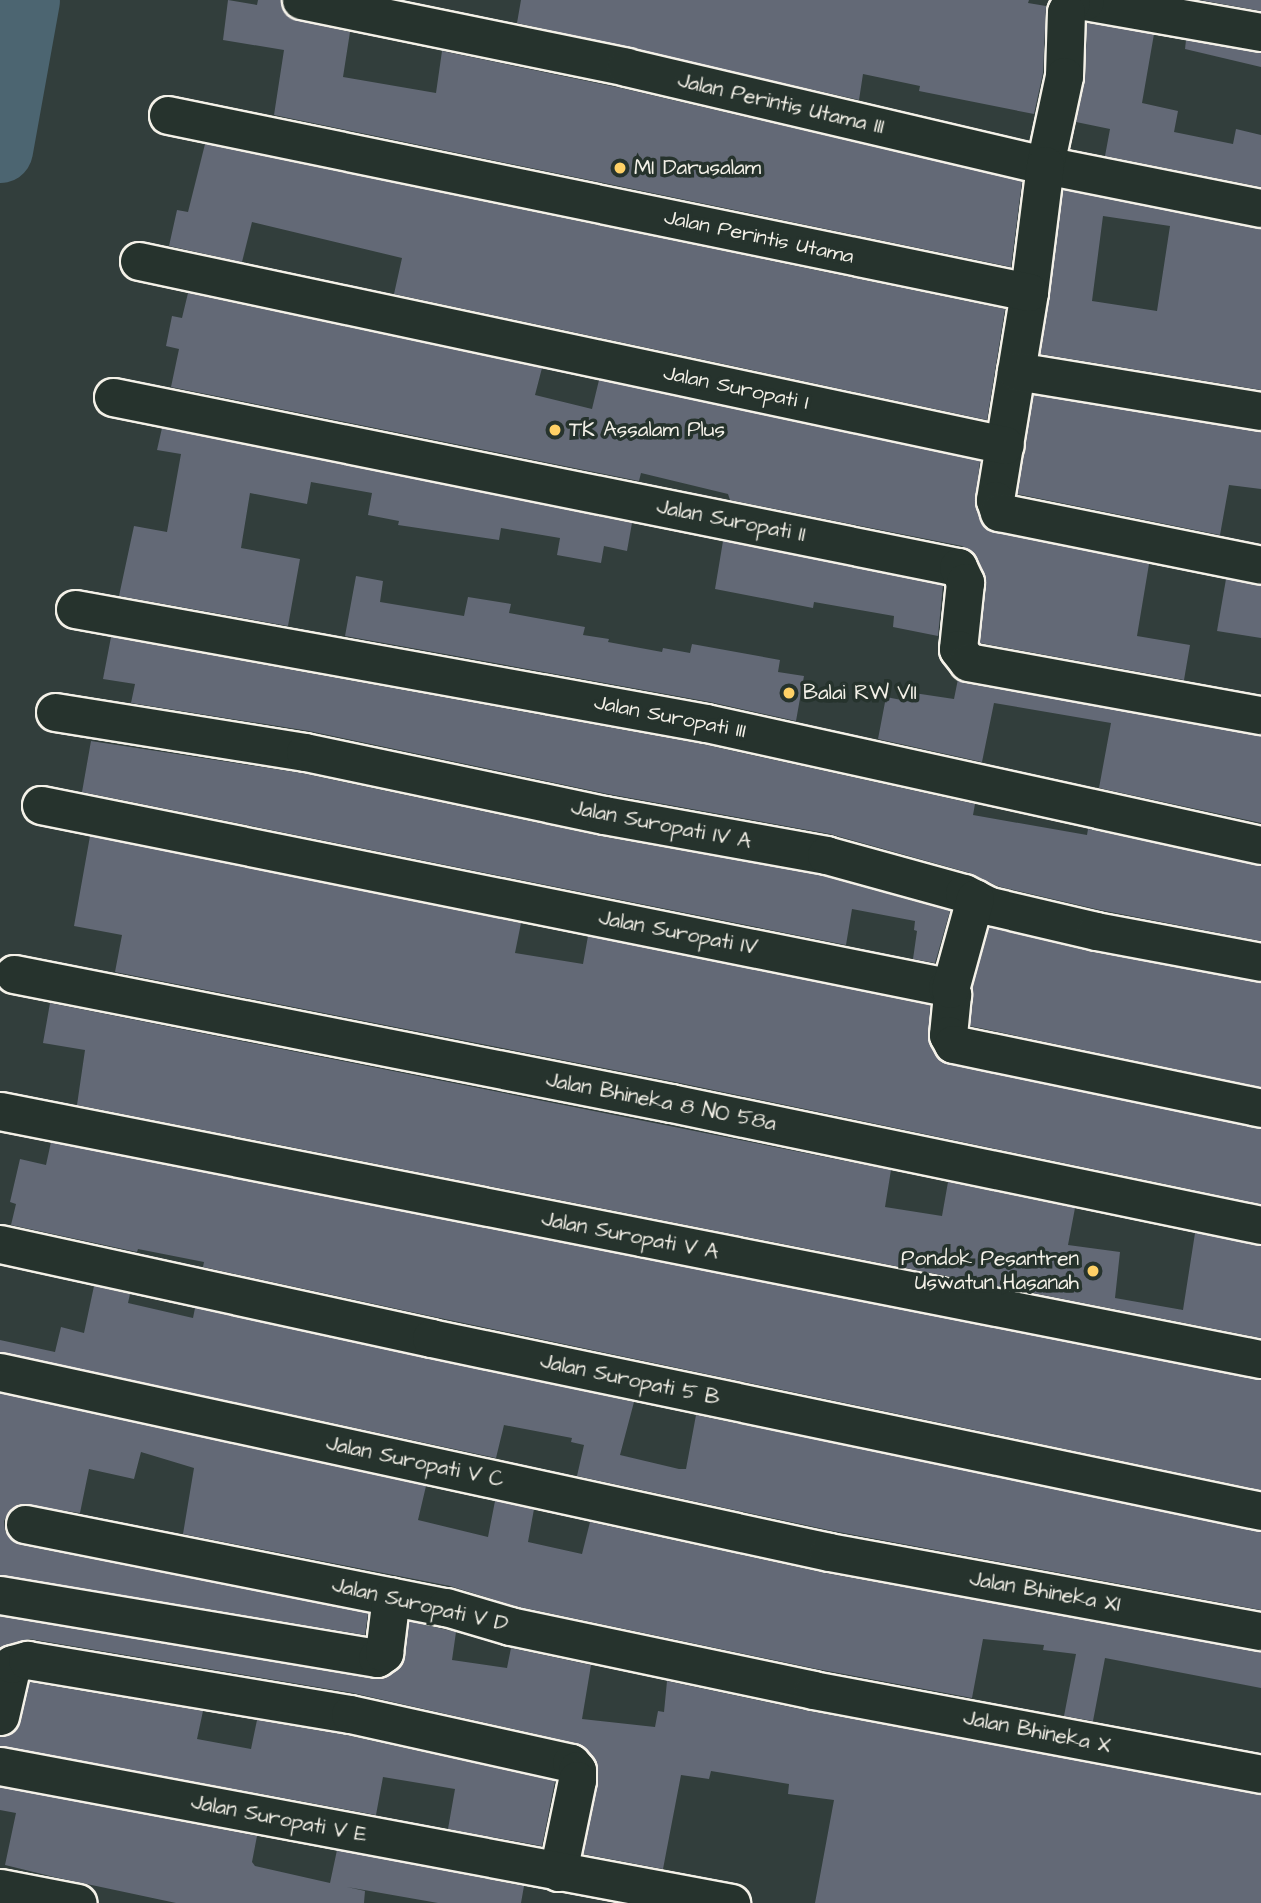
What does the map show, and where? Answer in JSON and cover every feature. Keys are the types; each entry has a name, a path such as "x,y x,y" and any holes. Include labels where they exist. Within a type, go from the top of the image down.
{"street":[{"name":"Jalan Perintis Utama III","path":"301,0 626,67 1045,165 1261,208"},
{"path":"1261,32 1085,1 1071,2 1066,12 1064,76 1045,165 1029,292 995,500 999,512 1261,565"},
{"name":"Jalan Perintis Utama","path":"168,115 1029,292"},
{"name":"Jalan Suropati I","path":"139,261 1005,445"},
{"path":"1016,371 1261,411"},
{"name":"Jalan Suropati II","path":"113,397 958,567 965,582 958,649 968,662 1261,715"},
{"name":"Jalan Suropati III","path":"75,609 706,723 1261,845"},
{"name":"Jalan Suropati IV A","path":"55,712 305,752 604,816 826,855 975,898 990,906 1096,931 1261,962"},
{"name":"Jalan Suropati IV","path":"41,805 950,989"},
{"path":"975,898 950,989 953,996 948,1035 953,1044 1261,1108"},
{"name":"Jalan Bhineka 8 NO 58a","path":"14,974 671,1103 1261,1225"},
{"name":"Jalan Suropati V A","path":"0,1111 1261,1359"},
{"name":"Jalan Suropati 5 B","path":"0,1244 605,1375 1261,1511"},
{"name":"Jalan Suropati V C","path":"0,1371 829,1552"},
{"name":"Jalan Suropati V D","path":"25,1524 446,1607 510,1626 813,1690"},
{"name":"Jalan Bhineka XI","path":"829,1552 1261,1632"},
{"path":"0,1595 377,1658 384,1653 391,1596"},
{"path":"0,1716 12,1664 27,1660 350,1714 571,1763 577,1770 577,1780 558,1872"},
{"name":"Jalan Bhineka X","path":"813,1690 1261,1774"},
{"name":"Jalan Suropati V E","path":"0,1766 731,1903"},
{"path":"0,1888 78,1903"}],"building":[{"path":"228,0 257,5 258,0 281,0 287,15 296,20 350,32 343,77 436,93 442,51 621,88 1022,181 1011,267 274,115 284,50 223,40"},
{"path":"521,0 1029,0 1028,3 1046,6 1043,73 1034,114 919,91 920,86 863,74 859,100 517,23"},
{"path":"1200,0 1261,0 1261,11"},
{"path":"1087,23 1154,34 1142,103 1178,111 1174,132 1233,144 1236,129 1261,135 1261,187 1105,156 1110,129 1076,122 1085,77"},
{"path":"1186,40 1261,52 1261,67 1185,49"},
{"path":"205,144 1005,309 987,420 394,294 402,258 252,222 242,262 169,246 177,210 188,212"},
{"path":"1063,190 1261,228 1261,390 1040,354","holes":["1103,216 1170,226 1157,311 1092,301"]},
{"path":"188,293 542,368 535,395 592,409 599,380 980,461 975,506 986,528 1149,564 1137,636 1190,645 1184,680 980,643 984,574 971,551 962,546 730,500 728,494 641,473 639,481 171,387 179,349 166,346 172,316 182,318"},
{"path":"1033,395 1261,431 1261,489 1229,485 1220,535 1017,494"},
{"path":"162,428 632,523 627,551 604,546 601,563 557,555 560,538 501,528 499,540 398,525 399,521 368,515 372,493 311,482 307,504 250,493 241,548 300,559 288,626 119,596 134,526 167,532 181,454 157,450"},
{"path":"723,541 943,585 938,636 893,627 894,616 814,602 813,608 715,589"},
{"path":"356,576 383,581 380,602 464,616 468,597 511,604 509,613 585,627 583,635 609,639 608,642 662,652 663,648 690,653 692,644 780,660 778,672 804,676 796,721 710,702 345,636"},
{"path":"1226,579 1261,585 1261,638 1217,631"},
{"path":"111,637 702,744 975,804 973,815 1087,835 1088,829 1261,865 1261,941 1100,910 997,886 970,873 830,834 608,794 309,731 131,703 135,684 103,679"},
{"path":"958,679 964,683 1261,735 1261,823 1099,788 1111,723 994,703 982,762 878,739 886,697 912,702 914,693 954,699"},
{"path":"91,741 301,773 600,836 821,875 950,911 935,963 913,959 917,931 914,930 915,921 852,909 846,945 82,792"},
{"path":"90,836 521,923 515,953 583,964 588,936 930,1005 929,1044 940,1061 948,1064 1261,1128 1261,1204 675,1082 115,972 122,935 74,926"},
{"path":"989,927 1092,952 1261,982 1261,1087 970,1026 971,990"},
{"path":"50,1003 891,1170 885,1207 942,1216 948,1182 1075,1208 1068,1245 1120,1252 1115,1298 1183,1310 1195,1233 1261,1245 1261,1338 77,1105 85,1050 43,1043"},
{"path":"51,1142 1261,1379 1261,1490 203,1267 204,1262 138,1249 137,1252 11,1225 16,1204 10,1202 20,1159 46,1165"},
{"path":"94,1286 130,1294 128,1303 193,1318 195,1308 634,1402 620,1455 679,1469 686,1469 696,1415 1261,1531 1261,1610 833,1531 577,1476 584,1445 571,1442 572,1438 504,1425 496,1458 0,1352 0,1340 55,1352 61,1327 84,1333"},
{"path":"0,1393 426,1486 418,1520 488,1537 495,1501 534,1509 528,1542 582,1554 590,1522 825,1573 1261,1651 1261,1688 1105,1658 1093,1721 1064,1716 1076,1654 1043,1650 1044,1645 983,1639 972,1698 817,1669 515,1606 450,1586 183,1534 194,1468 141,1452 134,1479 89,1469 80,1513 19,1504 9,1511 4,1521 5,1531 12,1540 21,1545 368,1613 365,1635 0,1575"},
{"path":"0,1616 374,1679 389,1675 402,1664 409,1621 456,1632 452,1660 507,1668 511,1648 591,1665 582,1719 655,1727 658,1711 664,1712 667,1681 809,1711 1261,1794 1261,1903 815,1903 834,1800 788,1794 789,1784 711,1771 709,1779 681,1775 663,1869 583,1854 598,1770 593,1756 576,1743 353,1693 30,1639 0,1647"},
{"path":"29,1682 203,1711 197,1739 251,1749 257,1720 346,1735 555,1781 542,1846 448,1829 455,1789 383,1777 376,1815 0,1746 0,1736 15,1731 20,1721"},
{"path":"0,1787 257,1836 252,1862 255,1866 330,1883 337,1850 524,1886 521,1903 438,1903 347,1887 365,1891 364,1903 176,1903 54,1877 5,1865 16,1813 0,1810"}],"waterway":[{"path":"0,150 27,0"}],"place":[{"name":"MI Darusalam","path":"620,168"},
{"name":"TK Assalam Plus","path":"555,430"},
{"name":"Balai RW VII","path":"789,693"},
{"name":"Pondok Pesantren Uswatun Hasanah","path":"1093,1271"}]}
